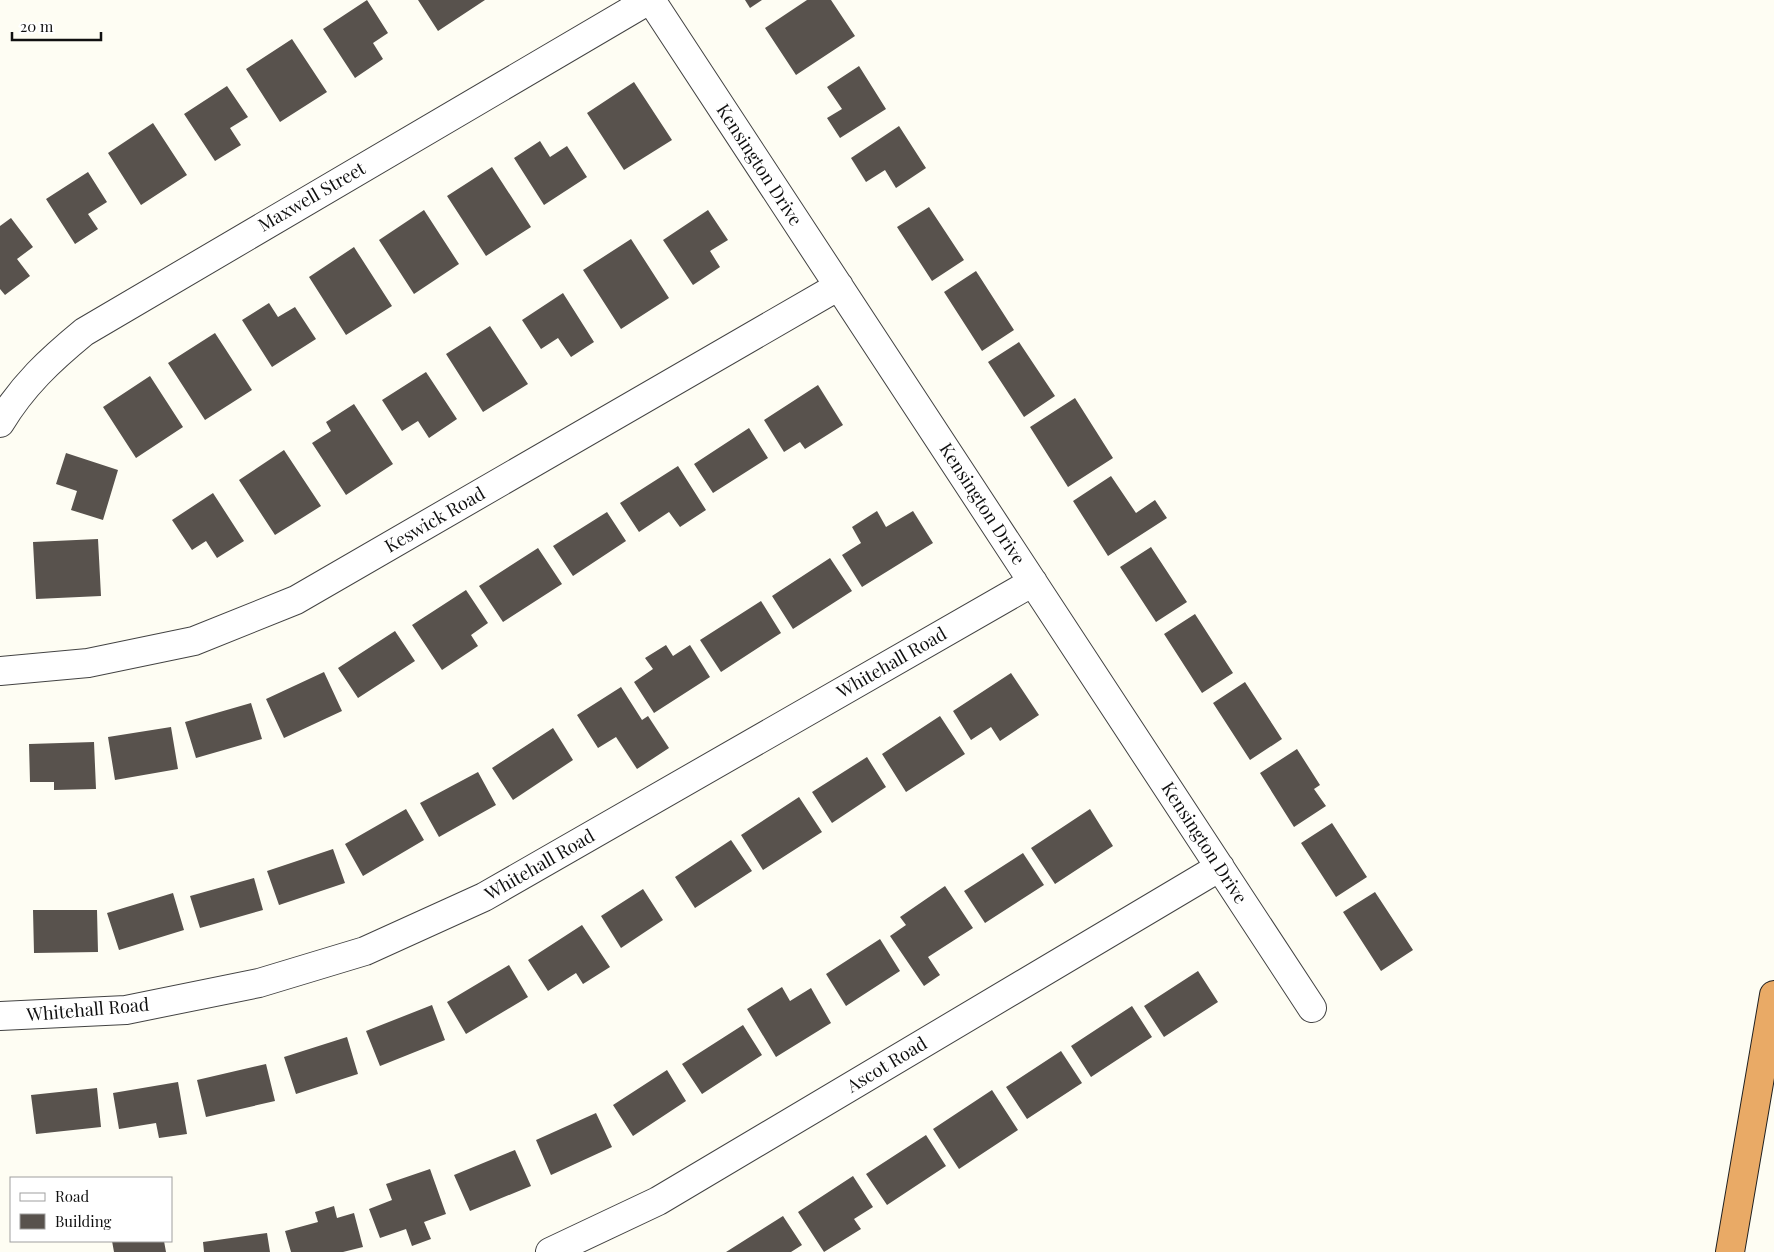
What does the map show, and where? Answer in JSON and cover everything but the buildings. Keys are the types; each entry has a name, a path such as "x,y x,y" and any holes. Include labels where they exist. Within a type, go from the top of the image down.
{"highway":[{"path":"1730,1252 1774,994"}],"street":[{"name":"Kensington Drive","path":"650,0 1312,1008"},
{"name":"Maxwell Street","path":"0,423 12,402 47,362 84,332 650,0"},
{"name":"Keswick Road","path":"0,671 88,663 194,641 296,600 839,286"},
{"name":"Whitehall Road","path":"0,1016 126,1010 259,983 365,951 484,897 1033,582"},
{"name":"Ascot Road","path":"550,1252 658,1201 1220,867"}]}
